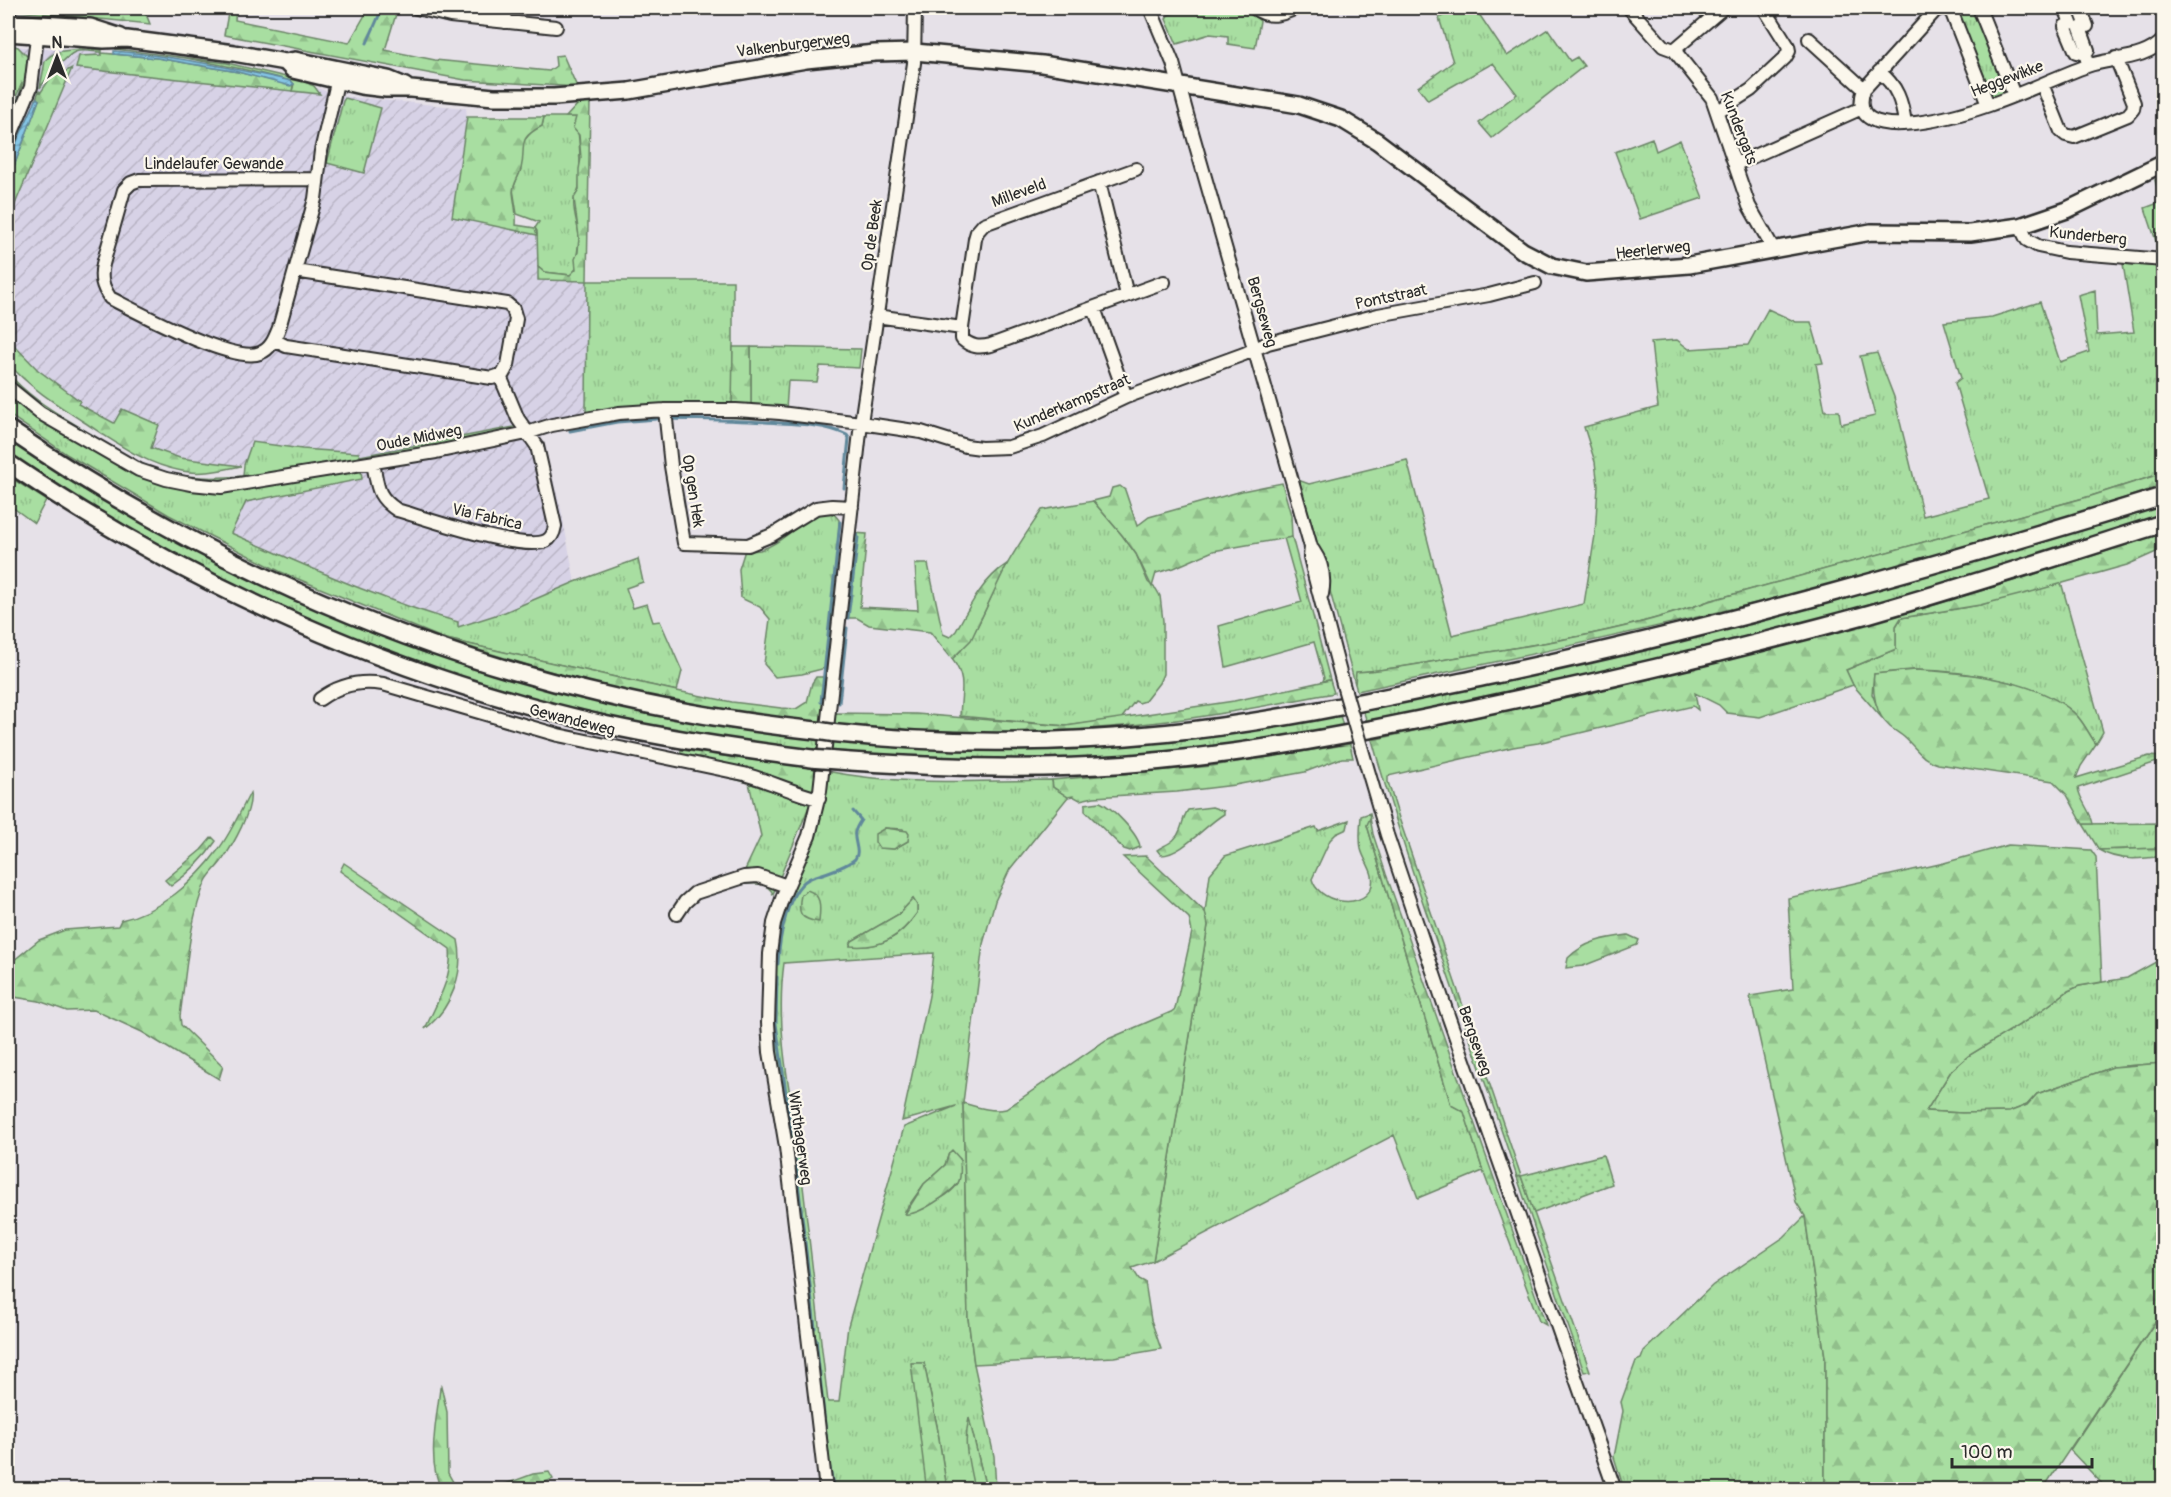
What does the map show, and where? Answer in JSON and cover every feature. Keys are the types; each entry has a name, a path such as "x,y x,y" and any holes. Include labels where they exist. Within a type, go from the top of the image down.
{"highway":[{"path":"8,429 93,485 197,543 323,603 407,637 476,660 604,695 711,716 826,732 907,739 1057,741 1169,733 1322,710 1550,663 1729,621 1971,555 2163,496"},
{"path":"8,463 91,517 206,581 298,623 398,663 505,699 606,724 714,746 823,759 948,767 1080,766 1214,755 1348,734 1574,687 1859,616 2045,561 2163,523"}],"main road":[{"name":"Valkenburgerweg","path":"8,22 38,30 104,40 127,39 285,62 295,60 339,75 388,79 411,89 494,97 554,97 629,90 795,61 875,53 915,52 1042,64 1181,86"},
{"name":"Valkenburgerweg","path":"8,33 38,30"},
{"name":"Heerlerweg","path":"1181,86 1299,105 1346,122 1407,162 1515,246 1561,269 1593,273 1696,264 1871,232 1970,233 2020,226 2067,210 2163,163"}],"street":[{"path":"417,8 450,16 556,27"},
{"path":"505,22 506,8"},
{"name":"Op de Beek","path":"861,423 915,52 915,8"},
{"name":"Bergseweg","path":"1152,8 1181,86 1311,547 1315,578 1344,688 1387,835 1615,1490"},
{"path":"1254,8 1273,15 1281,15 1296,8"},
{"name":"Kundergats","path":"1629,8 1663,46 1674,50 1712,98 1749,206 1774,250"},
{"path":"1674,50 1723,8"},
{"path":"1718,111 1758,84 1785,58 1789,51 1764,8"},
{"path":"1736,164 1862,108 1864,89 1935,11 1942,8"},
{"path":"1947,8 1952,13 1988,105"},
{"path":"1979,8 2014,95"},
{"path":"2065,8 2071,23 2065,26 2076,52 2087,59 2088,50 2080,28 2087,26 2080,8"},
{"path":"8,142 31,87 38,30"},
{"path":"1809,39 1864,89"},
{"name":"Heggewikke","path":"1862,108 1864,114 1875,123 1905,123 1940,119 1988,105 2042,84 2087,59 2116,58 2148,52 2163,39"},
{"path":"2042,84 2061,131 2074,137 2128,115 2133,109 2134,103 2116,58"},
{"path":"1879,72 1897,90 1903,105 1905,123"},
{"name":"Lindelaufer Gewande","path":"317,179 139,180 131,183 124,190 101,277 103,288 110,298 209,345 250,356 269,348 274,339 295,271 315,199 321,151 339,75"},
{"name":"Milleveld","path":"962,328 975,239 977,232 984,224 1136,168"},
{"path":"1099,182 1126,295"},
{"name":"Kunderberg","path":"2020,226 2027,240 2038,246 2066,252 2163,260"},
{"path":"274,339 286,346 488,378 500,376 508,365 516,319 513,309 507,304 295,271"},
{"path":"876,316 962,328 962,339 969,345 982,347 1164,282"},
{"name":"Pontstraat","path":"1256,350 1268,343 1378,315 1489,295 1535,283"},
{"path":"1094,308 1126,397"},
{"name":"Kunderkampstraat","path":"861,423 921,432 966,446 1009,447 1043,436 1126,397 1256,350"},
{"path":"500,376 518,419 527,433"},
{"name":"Oude Midweg","path":"8,387 40,413 139,470 174,481 221,487 373,463 619,413 758,412 861,423"},
{"name":"Op gen Hek","path":"665,411 671,466 684,543 748,545 772,536 816,508 852,507"},
{"path":"819,798 861,423"},
{"name":"Via Fabrica","path":"373,463 381,496 397,510 503,539 530,543 542,542 550,538 555,526 537,446 527,433"},
{"name":"Gewandeweg","path":"320,699 347,685 368,682 383,684 558,735 744,774 819,798"},
{"name":"Winthagerweg","path":"819,798 808,836 777,914 771,943 768,1033 786,1147 825,1490"},
{"path":"677,914 695,893 744,877 758,876 787,886"}],"shaded area":[{"path":"8,44 102,52 245,71 300,82 339,96 466,108 467,117 452,217 537,235 538,279 587,281 586,414 540,433 561,509 575,582 505,612 457,627 457,621 432,615 342,581 231,533 246,502 361,479 302,449 252,443 244,465 170,456 104,429 8,356"}],"green space":[{"path":"8,8 144,9 150,24 8,10"},
{"path":"229,8 236,8 235,20 349,43 369,8 388,8 397,11 385,50 435,60 549,71 556,66 555,56 563,55 577,87 465,80 224,35"},
{"path":"1189,8 1244,8 1260,21 1255,48 1228,44 1228,36 1210,34 1177,44 1166,19 1168,15"},
{"path":"1457,8 1475,8 1507,56 1548,29 1570,61 1577,57 1584,66 1492,138 1479,123 1517,94 1493,63 1428,100 1418,87 1453,62 1439,18"},
{"path":"1953,8 1974,8 2008,92 1989,99"},
{"path":"8,44 18,47 29,58 23,94 8,131 22,83 8,115"},
{"path":"80,49 157,58 238,72 293,86 292,91 76,68 79,56 102,55 101,52 78,51 67,58 40,88 45,61 49,57 61,51"},
{"path":"115,49 227,63 303,81 314,86 320,94 292,91 294,84 291,81 242,69 186,58"},
{"path":"72,68 8,221 8,182 39,100 36,99 39,91 41,92 53,74 59,75"},
{"path":"345,98 381,108 364,173 327,163"},
{"path":"590,102 587,281 538,280 538,267 544,272 570,275 576,269 575,259 579,237 574,198 579,190 581,158 579,135 573,128 576,117 566,117 578,104"},
{"path":"467,117 544,117 542,126 525,139 523,161 513,192 516,225 535,228 537,235 452,217"},
{"path":"544,117 576,117 580,169 579,187 574,204 579,237 576,269 571,275 544,272 538,267 535,228 539,222 517,214 513,189 521,168 522,143 533,130 542,126"},
{"path":"1652,138 1656,151 1680,140 1703,198 1640,219 1615,152"},
{"path":"2163,177 2162,259 2145,208 2161,202 2155,180"},
{"path":"2123,264 2163,267 2163,473 2091,496 1709,601 1650,620 1558,641 1398,668 1357,672 1355,684 1298,480 1309,484 1407,460 1452,635 1584,604 1595,535 1598,486 1595,462 1584,427 1658,407 1651,342 1677,340 1689,349 1748,345 1768,309 1796,322 1811,322 1823,363 1816,364 1825,411 1839,411 1841,424 1875,416 1860,356 1877,353 1894,397 1923,516 1989,499 1955,383 1961,378 1944,322 1992,317 2040,302 2060,362 2089,352 2078,295 2095,290 2097,335 2134,332"},
{"path":"587,281 733,281 733,407 586,414"},
{"path":"8,339 38,370 80,401 78,404 114,423 122,409 159,425 151,448 180,458 241,466 212,472 189,472 168,468 142,458 53,402 25,380 8,363"},
{"path":"733,347 751,347 751,408 786,410 788,420 717,417 659,418 585,424 610,410 732,407"},
{"path":"751,347 861,349 859,368 820,366 817,382 788,381 786,410 751,408"},
{"path":"8,373 44,404 126,455 158,470 188,476 215,478 243,476 244,465 252,442 302,449 359,453 360,456 514,427 506,433 360,461 362,479 246,502 231,533 371,593 458,622 458,627 505,612 575,582 638,559 643,582 626,588 633,608 647,604 653,622 660,621 682,671 677,691 442,638 281,572 169,515 68,455 8,414 8,391 36,418 147,479 191,489 242,488 242,481 218,482 175,477 137,463 78,431 24,395 8,380"},
{"path":"8,437 131,515 501,674 900,744 1269,727 1340,715 1343,727 1183,752 1038,763 818,753 634,725 553,705 409,661 268,604 122,528 8,455"},
{"path":"2163,473 2163,485 2119,500 1987,541 1831,584 1595,640 1357,691 1355,684 1356,672 1397,668 1558,641 1619,628 2091,496"},
{"path":"8,476 46,500 34,523 8,504"},
{"path":"1282,483 1291,515 1292,537 1213,551 1174,568 1156,573 1152,587 1136,554 1093,501 1109,497 1112,488 1120,486 1125,490 1137,526 1149,517 1242,491"},
{"path":"1093,501 1136,554 1148,582 1160,596 1163,621 1163,674 1159,683 1145,701 1139,703 1135,701 1121,719 1066,726 960,716 961,679 952,659 961,651 975,631 1016,550 1042,510"},
{"path":"2163,503 2163,514 1994,569 1829,616 1436,709 1367,722 1363,710 1408,701"},
{"path":"828,512 839,520 826,668 775,677 764,664 770,619 760,607 741,598 739,569 745,550 769,547 810,519"},
{"path":"853,533 867,534 860,607 918,610 915,564 928,564 943,634 950,637 984,585 1007,564 971,640 952,659 930,632 869,625 857,618 844,618"},
{"path":"2163,533 2163,549 2127,565 1980,605 1901,618 1896,626 1896,649 1846,670 1853,685 1760,717 1727,713 1719,705 1695,693 1698,710 1693,706 1388,776 1399,818 1521,1176 1517,1177 1424,905 1372,740 1638,681 1837,632 1968,595"},
{"path":"1292,537 1330,680 1323,681 1314,642 1226,667 1219,626 1302,602 1284,538"},
{"path":"2061,582 2103,732 2096,744 2078,717 2064,705 2046,695 2002,681 1956,673 1906,670 1874,674 1872,694 1882,718 1853,685 1846,670 1896,649 1896,626 1901,618 1980,605"},
{"path":"442,638 677,691 732,702 781,708 796,709 807,702 816,677 825,677 821,725 698,707 633,693 537,668"},
{"path":"1914,670 2001,680 2045,694 2063,704 2083,723 2096,744 2076,778 2149,756 2163,757 2163,760 2078,788 2093,824 2083,824 2067,795 2053,781 1938,764 1924,757 1890,727 1878,709 1874,674"},
{"path":"1330,680 1334,693 1210,716 1127,726 959,733 833,726 834,713 916,714 1066,726 1234,701"},
{"path":"1350,744 1353,758 1342,758 1305,772 1235,785 1080,800 1073,796 1068,797 1053,787 1052,780 1212,766"},
{"path":"681,750 818,769 810,804 749,783 677,764"},
{"path":"827,771 911,781 1052,780 1053,787 1068,797 1010,869 995,901 983,944 963,1103 968,1318 974,1364 994,1456 996,1489 986,1489 969,1419 973,1483 982,1489 947,1489 924,1363 912,1363 928,1489 829,1489 791,1148 798,1143 828,1402 839,1402 848,1326 904,1127 956,1106 902,1121 929,996 934,953 784,963 782,1029 786,1072 797,1136 788,1137 772,1038 778,920","holes":["885,828 903,829 908,841 894,849 880,848","913,899 917,905 917,913 897,935 881,943 850,945 852,941 899,914","949,1153 960,1159 960,1177 954,1189 934,1201 905,1211 924,1184 945,1165"]},
{"path":"749,783 810,804 773,894 762,885 738,885 761,836"},
{"path":"250,793 248,809 241,827 227,853 208,878 200,896 189,947 180,1016 181,1025 223,1066 219,1079 142,1032 94,1010 67,1011 39,1001 8,996 8,965 39,940 65,930 118,926 121,920 162,903 187,884 209,862 223,843"},
{"path":"1100,802 1124,822 1140,847 1130,851 1124,849 1085,811 1085,804"},
{"path":"1212,807 1224,811 1224,814 1185,845 1169,854 1161,855 1157,850 1176,837 1188,810"},
{"path":"1370,813 1371,818 1367,825 1451,1105 1464,1111 1483,1171 1418,1198 1394,1135 1153,1261 1208,925 1205,912 1210,874 1225,856 1316,827 1318,831 1349,820 1347,829 1330,840 1312,879 1316,887 1330,898 1349,902 1358,900 1366,895 1372,883 1371,873 1361,849 1360,837 1361,816"},
{"path":"1370,818 1386,874 1546,1325 1539,1321 1483,1171 1464,1112 1451,1105 1367,825"},
{"path":"2163,823 2163,848 2099,850 2083,824"},
{"path":"885,828 907,831 908,841 894,849 879,848 875,842 875,834"},
{"path":"212,837 216,841 206,854 171,886 165,880 201,850"},
{"path":"2008,845 2091,850 2096,857 2102,982 2079,986 2068,991 2034,1016 1968,1056 1951,1071 1926,1111 2009,1112 2027,1105 2037,1094 2113,1067 2163,1063 2163,1310 2043,1489 1825,1489 1825,1357 1805,1216 1796,1202 1750,996 1793,989 1788,898 1944,863"},
{"path":"2163,848 2163,856 2139,859 2122,858 2099,850"},
{"path":"1146,856 1205,912 1208,925 1153,1261 1132,1268 1139,1279 1145,1282 1151,1320 1161,1349 1114,1357 974,1364 968,1318 963,1103 990,1109 1006,1109 1106,1040 1175,1009 1192,932 1189,918 1123,857"},
{"path":"344,863 458,940 459,965 454,989 442,1011 425,1029 446,980 450,949 340,871"},
{"path":"807,890 816,895 818,899 819,922 801,914 799,907 801,895"},
{"path":"913,899 917,905 917,913 897,935 880,943 850,946 852,941 899,914"},
{"path":"1628,935 1639,940 1637,945 1583,966 1566,968 1568,958 1588,944"},
{"path":"2163,958 2163,1063 2113,1067 2037,1094 2027,1105 2009,1112 1926,1111 1951,1071 1968,1056 2034,1016 2068,991 2079,986 2127,978"},
{"path":"952,1150 960,1159 958,1183 934,1203 911,1214 905,1214 924,1184 945,1165"},
{"path":"1603,1155 1612,1184 1534,1213 1521,1176"},
{"path":"1521,1176 1590,1371 1584,1372 1517,1177"},
{"path":"1805,1216 1825,1357 1825,1489 1624,1489 1614,1457 1623,1411 1621,1402 1636,1361 1641,1359 1644,1351 1713,1285 1784,1237"},
{"path":"2163,1310 2163,1489 2107,1489 2070,1450"},
{"path":"911,1363 924,1363 947,1489 928,1489 926,1484"},
{"path":"441,1386 447,1412 448,1473 457,1489 442,1489 435,1467 434,1440"},
{"path":"969,1418 986,1489 973,1484 966,1443"},
{"path":"549,1472 553,1479 527,1489 492,1489 533,1474"}],"water":[{"path":"114,51 203,63 291,81 294,84 290,86 238,72 157,58 114,54"},
{"path":"37,98 39,100 8,182 8,161"}],"waterway":[{"path":"367,43 381,11"},
{"path":"570,431 617,422 657,419"},
{"path":"671,419 796,424 822,427 847,435 849,438 844,488"},
{"path":"821,702 840,522"},
{"path":"848,618 857,535"},
{"path":"839,703 847,628"},
{"path":"778,964 786,914 797,891 804,882 835,870 857,856 855,832 861,820 853,811"},
{"path":"777,977 776,1024 792,1134"},
{"path":"794,1148 815,1328"},
{"path":"816,1339 828,1453"},
{"path":"829,1463 834,1490"}]}
